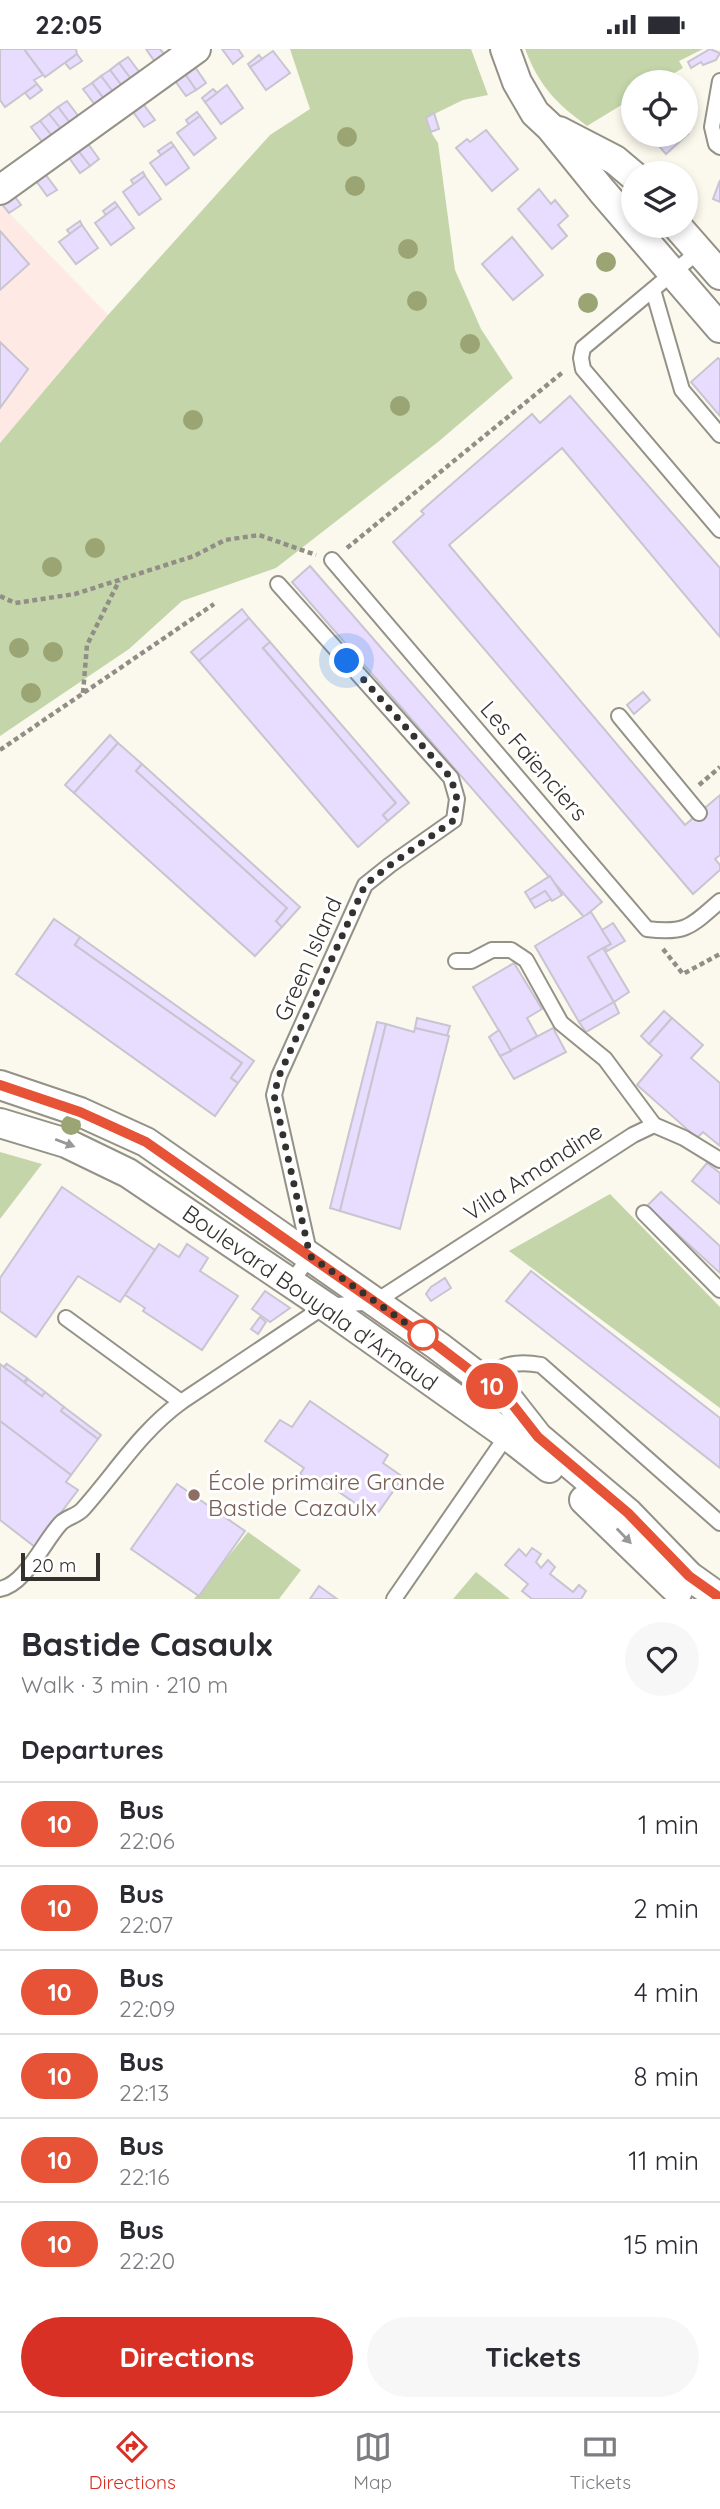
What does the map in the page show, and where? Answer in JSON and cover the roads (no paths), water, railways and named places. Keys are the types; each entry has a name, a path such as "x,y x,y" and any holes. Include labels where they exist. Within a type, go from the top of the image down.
{"street":[{"path":"0,190 196,49"},
{"path":"505,49 517,82 543,120 601,191 663,282 720,328"},
{"path":"543,120 621,166"},
{"path":"601,191 621,171"},
{"path":"688,238 720,275"},
{"name":"Boulevard Bouyala d'Arnaud","path":"0,1085 80,1112 146,1142 484,1380 509,1400 514,1425 547,1467 612,1524 689,1599"},
{"name":"Boulevard Bouyala d'Arnaud","path":"0,1123 66,1143 128,1173 326,1306 467,1408 538,1437 628,1513 689,1576 720,1598"}],"lane":[{"path":"720,81 712,127 716,144 720,146"},
{"path":"699,251 583,348 581,358 583,369 720,530"},
{"path":"663,282 682,390 720,435"},
{"name":"Les Faïenciers","path":"332,560 647,929 670,932 691,926 720,901"},
{"name":"Green Island","path":"278,584 451,778 457,799 454,820 365,885 279,1076 274,1095 310,1256"},
{"path":"619,716 699,813"},
{"path":"456,961 471,961 492,950 511,950 526,960 561,1023 604,1059 654,1125 684,1138 720,1160"},
{"name":"Villa Amandine","path":"375,1302 633,1135 654,1125"},
{"path":"644,1213 720,1290"},
{"path":"291,1283 310,1256"},
{"path":"0,1589 18,1580 62,1521 80,1512 132,1446 160,1418 326,1306 375,1302"},
{"path":"66,1318 181,1402"},
{"path":"467,1408 484,1380 501,1368 520,1361 541,1365 720,1523"},
{"path":"394,1599 514,1425"}],"place":[{"name":"École primaire Grande Bastide Cazaulx","path":"194,1495"}]}
